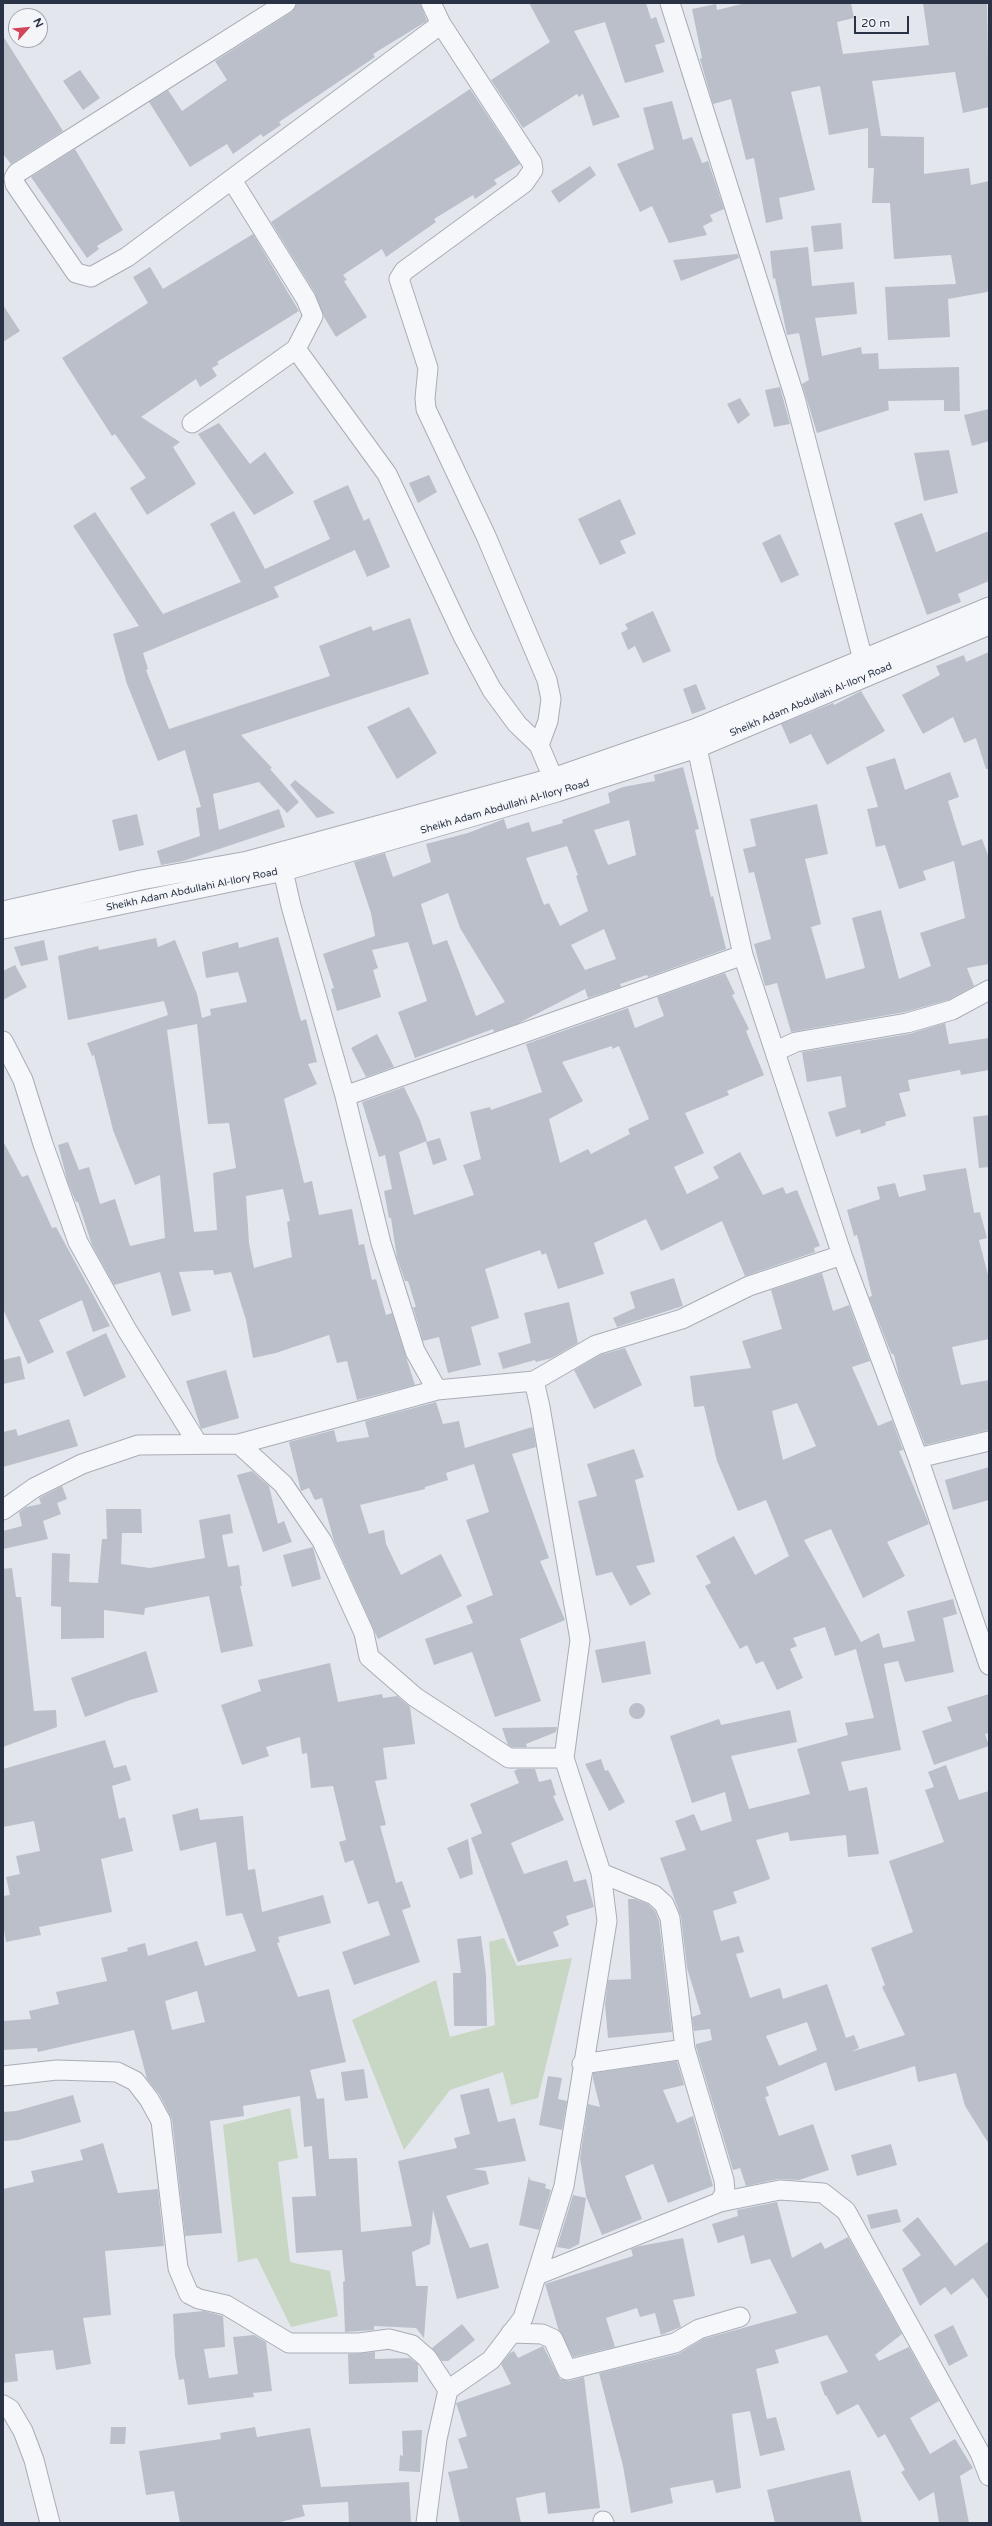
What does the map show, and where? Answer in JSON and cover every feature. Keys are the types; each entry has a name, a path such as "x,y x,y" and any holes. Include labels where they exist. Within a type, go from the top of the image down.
{"street":[{"path":"286,3 18,173 14,178 15,184 76,273 91,277 127,257 441,24"},
{"path":"431,3 441,24 529,155 533,170 524,183 404,270 399,279 428,368 425,398 431,422 486,536 547,680 551,700 549,714 539,744"},
{"path":"670,3 795,398 863,660"},
{"path":"192,422 296,349 314,316 312,309 232,180"},
{"path":"296,349 386,474 463,636 492,690 517,724 539,744 553,778"},
{"name":"Sheikh Adam Abdullahi Al-Ilory Road","path":"3,911 279,853 553,778 694,729 989,607"},
{"name":"Sheikh Adam Abdullahi Al-Ilory Road","path":"3,929 284,871 558,792 697,748 989,625"},
{"path":"697,748 743,955 776,1051 842,1255 918,1458 989,1665"},
{"path":"279,853 291,906 344,1096 381,1243 398,1301 415,1351 437,1390"},
{"path":"344,1096 743,955"},
{"path":"776,1051 796,1042 907,1023 952,1010 989,990"},
{"path":"3,1041 23,1080 43,1144 78,1242 127,1330 198,1444"},
{"path":"3,1510 34,1488 82,1464 138,1445 239,1444 437,1390 534,1381 596,1345 682,1319 749,1286 842,1255"},
{"path":"426,2523 437,2439 448,2390 491,2360 523,2318 564,2186 582,2064 607,1921 601,1873 564,1758 580,1640 540,1407 534,1381"},
{"path":"918,1458 989,1441"},
{"path":"239,1444 283,1484 322,1541 364,1633 369,1657 415,1697 509,1758 564,1758"},
{"path":"601,1873 654,1894 664,1904 670,1918 685,2049 724,2180 726,2192 720,2202"},
{"path":"582,2064 685,2049"},
{"path":"3,2076 65,2070 117,2072 135,2080 149,2099 160,2121 178,2268 189,2294 199,2299 226,2305 289,2343 359,2343 389,2339 412,2345 427,2358 448,2390"},
{"path":"536,2275 720,2202 780,2190 823,2193 846,2211 980,2453 989,2476"},
{"path":"511,2333 542,2334 553,2340 567,2370 675,2343 699,2329 740,2317"},
{"path":"3,2405 10,2409 23,2431 34,2460 50,2523"}],"green space":[{"path":"504,1938 517,1966 572,1958 538,2098 511,2105 503,2072 450,2090 404,2150 352,2020 436,1980 450,2037 495,2025 489,1942"},
{"path":"290,2108 298,2158 278,2162 290,2262 330,2271 338,2316 291,2327 257,2258 238,2262 223,2125"}],"building":[{"path":"297,3 420,3 427,21 373,54 375,57 279,122 281,125 263,137 261,134 233,154 227,144 190,167 149,102 168,90 182,111 227,80 215,61 292,12"},
{"path":"529,3 646,3 651,19 656,17 665,42 655,45 664,72 625,83 605,22 574,31 620,117 593,126 583,94 579,97 577,94 523,128 491,80 550,42"},
{"path":"746,3 851,3 854,18 837,22 843,54 929,45 923,3 987,3 989,107 963,113 955,72 872,81 881,136 924,137 924,174 969,168 971,185 989,181 989,289 987,292 948,299 950,337 888,340 885,287 956,284 951,255 894,259 890,203 872,203 874,168 868,168 868,128 829,135 820,86 791,92 815,190 779,198 783,219 766,223 754,158 746,160 731,99 713,104 700,59 702,58 692,9 716,4 717,10"},
{"path":"3,36 8,44 8,48 11,48 63,131 11,164 3,154"},
{"path":"80,70 100,98 83,110 63,81"},
{"path":"470,89 520,164 494,180 497,184 475,199 473,195 434,219 436,222 386,257 382,249 343,275 347,280 344,281 367,317 336,337 324,317 315,293 271,222"},
{"path":"672,101 683,140 692,137 702,163 708,161 724,209 710,215 713,221 703,226 707,235 669,243 652,206 640,212 617,164 654,149 643,108"},
{"path":"75,149 123,230 97,246 99,249 87,258 31,177"},
{"path":"590,166 596,175 559,203 551,191"},
{"path":"841,223 843,249 814,252 811,226"},
{"path":"253,234 299,311 217,362 219,364 212,368 217,376 200,387 196,379 141,417 180,442 173,447 196,484 147,515 130,488 146,478 115,434 112,436 62,358 148,303 133,277 150,267 163,289"},
{"path":"808,247 812,286 854,282 857,314 815,318 822,356 861,347 862,354 878,353 879,369 959,367 960,411 944,411 944,400 888,401 889,410 817,433 802,384 809,380 799,333 787,335 775,278 773,279 770,251"},
{"path":"738,254 739,258 681,281 673,260"},
{"path":"3,305 20,331 3,342"},
{"path":"780,387 790,424 774,427 765,390"},
{"path":"740,398 750,415 738,424 727,404"},
{"path":"989,409 989,441 972,446 964,415"},
{"path":"219,423 250,464 265,452 294,493 254,515 198,434"},
{"path":"949,450 958,493 924,501 914,453"},
{"path":"429,475 437,492 418,503 409,483"},
{"path":"348,485 364,521 369,518 390,567 367,577 355,550 274,587 279,597 143,653 148,669 146,670 169,729 330,676 319,646 371,626 373,631 410,618 429,674 241,735 272,768 270,769 299,802 287,813 259,782 213,794 219,830 279,809 285,827 183,861 161,865 157,851 200,836 196,808 201,807 185,750 158,761 127,684 113,634 139,626 73,526 95,512 163,614 241,582 210,524 234,511 265,569 330,539 313,501"},
{"path":"620,499 636,534 620,541 626,553 600,565 578,519"},
{"path":"922,513 936,552 989,531 989,581 958,594 961,602 927,615 894,523"},
{"path":"780,534 799,575 781,583 762,543"},
{"path":"653,611 671,651 643,663 635,646 628,650 621,633 628,629 625,624"},
{"path":"989,652 989,769 986,769 976,738 964,743 953,717 923,734 902,695 940,675 936,666 964,655 966,662"},
{"path":"696,684 706,709 692,714 683,689"},
{"path":"861,691 885,731 827,765 811,734 790,744 781,724 833,703 834,705"},
{"path":"409,707 437,753 397,779 367,727"},
{"path":"895,758 905,790 950,772 959,797 948,801 962,846 982,839 989,858 989,964 967,968 974,986 948,1000 905,1012 791,1032 777,983 765,986 754,944 771,939 754,872 749,873 743,849 756,846 750,819 817,804 828,854 805,859 821,924 811,927 826,979 865,968 852,918 881,910 899,979 931,966 920,933 965,918 954,861 923,871 926,880 899,889 885,845 876,847 867,809 878,807 866,767"},
{"path":"683,767 699,829 695,830 711,897 713,896 726,949 648,977 647,975 620,984 621,987 588,998 585,989 517,1024 494,1032 493,1029 415,1058 398,1012 427,1001 408,942 372,950 378,968 373,970 381,997 337,1011 331,989 334,988 323,954 375,936 371,913 354,862 385,853 393,877 431,862 426,844 468,833 504,819 507,829 529,822 532,832 563,823 562,820 610,803 608,793 623,787 655,781 654,775","holes":["629,820 636,855 608,865 594,830","567,846 578,875 576,876 588,911 560,926 549,903 544,905 526,858","448,893 460,928 505,1002 476,1016 447,940 433,945 421,904","604,929 616,959 585,970 571,945"]},
{"path":"295,780 335,813 317,818 290,785"},
{"path":"137,814 144,845 119,851 112,820"},
{"path":"278,937 301,1021 306,1019 317,1062 308,1064 317,1084 284,1099 304,1183 312,1181 319,1215 352,1209 359,1245 364,1244 372,1280 376,1279 386,1315 392,1313 415,1385 357,1400 347,1361 337,1363 329,1335 276,1353 253,1358 246,1320 231,1272 214,1275 213,1270 179,1272 191,1311 172,1316 160,1272 114,1285 92,1245 78,1202 76,1202 68,1183 58,1145 68,1142 79,1170 89,1167 100,1204 115,1199 130,1246 165,1238 160,1175 135,1185 113,1130 94,1055 92,1056 87,1043 168,1015 164,1001 68,1020 58,956 98,946 99,950 156,938 158,947 175,940 197,994 202,1018 211,1015 210,1009 247,1002 238,972 206,978 202,952 238,942 239,948","holes":["197,1024 208,1124 229,1123 236,1168 213,1173 217,1230 194,1232 167,1030","283,1189 290,1221 287,1222 292,1257 254,1268 249,1243 246,1196"]},
{"path":"44,940 48,960 21,966 14,947"},
{"path":"15,965 27,987 3,1000 3,971"},
{"path":"725,973 735,994 732,995 749,1029 746,1031 764,1075 727,1091 729,1095 685,1113 704,1153 674,1167 687,1194 719,1178 713,1167 740,1152 763,1195 783,1187 786,1194 797,1190 820,1246 814,1248 815,1252 745,1276 722,1221 661,1251 646,1219 594,1243 604,1274 558,1289 546,1253 542,1255 540,1250 485,1269 499,1318 471,1327 481,1365 448,1373 439,1337 423,1341 413,1307 416,1307 408,1281 405,1281 397,1258 391,1218 389,1218 384,1191 392,1189 385,1155 379,1157 362,1102 404,1087 420,1120 427,1141 399,1152 414,1215 474,1195 463,1165 481,1159 470,1112 490,1107 491,1110 542,1092 526,1044 628,1008 635,1028 664,1016 657,997","holes":["612,1046 612,1049 619,1046 649,1119 628,1129 630,1134 591,1154 588,1149 560,1163 549,1119 583,1101 562,1062"]},
{"path":"945,1023 949,1044 989,1038 989,1070 961,1075 960,1070 908,1080 910,1091 899,1093 906,1116 885,1122 886,1125 861,1134 860,1129 836,1137 828,1112 846,1107 841,1076 807,1082 802,1052 909,1034"},
{"path":"377,1034 394,1067 366,1077 351,1048"},
{"path":"989,1115 989,1167 979,1168 973,1117"},
{"path":"440,1138 447,1160 433,1165 426,1142"},
{"path":"3,1141 22,1177 28,1175 52,1228 56,1227 110,1326 93,1332 82,1300 39,1320 54,1352 28,1364 3,1309"},
{"path":"966,1168 974,1213 980,1212 987,1238 979,1240 989,1279 989,1339 952,1347 961,1385 989,1380 989,1430 925,1445 899,1376 894,1355 891,1353 869,1297 872,1296 864,1262 857,1235 854,1236 847,1210 880,1199 877,1187 895,1183 899,1197 926,1190 923,1175"},
{"path":"822,1273 833,1311 849,1305 870,1361 852,1367 878,1426 892,1420 903,1450 899,1451 929,1524 887,1542 905,1576 863,1598 831,1529 804,1540 861,1642 879,1633 883,1648 915,1641 907,1611 953,1599 957,1614 943,1618 954,1672 905,1682 898,1661 884,1664 901,1750 841,1762 849,1791 867,1787 879,1854 848,1857 846,1835 790,1841 788,1832 756,1840 770,1879 733,1892 737,1903 713,1911 721,1941 739,1936 744,1952 736,1954 750,1998 780,1988 783,1999 827,1984 846,2038 854,2035 859,2048 851,2052 905,2035 882,1987 885,1985 871,1948 913,1932 889,1861 944,1842 925,1790 934,1787 928,1772 946,1765 959,1800 989,1791 989,2144 965,2106 956,2073 918,2082 915,2066 835,2091 826,2062 766,2087 769,2096 765,2097 779,2136 813,2124 829,2170 799,2180 778,2179 746,2186 740,2168 733,2170 696,2047 696,2044 712,2040 710,2029 694,2031 692,2017 701,2014 687,1968 681,1917 660,1858 686,1850 675,1821 694,1814 701,1831 732,1821 725,1792 692,1803 670,1736 719,1719 721,1725 790,1710 797,1742 731,1756 749,1809 810,1794 797,1749 848,1735 845,1723 874,1718 856,1649 835,1656 825,1627 793,1638 797,1646 790,1649 803,1678 777,1690 763,1661 756,1664 747,1645 740,1649 705,1586 711,1583 696,1556 734,1536 755,1575 789,1556 766,1500 738,1511 717,1461 704,1406 694,1407 690,1376 751,1368 742,1341 782,1329 771,1290","holes":["797,1403 816,1446 783,1460 772,1411","807,2022 817,2050 779,2066 766,2036"]},
{"path":"674,1278 683,1306 617,1327 613,1318 635,1308 630,1292"},
{"path":"569,1302 578,1343 552,1358 536,1362 535,1360 503,1369 498,1353 531,1343 524,1313"},
{"path":"106,1333 126,1377 84,1397 66,1352"},
{"path":"625,1348 642,1385 594,1409 574,1370 600,1355"},
{"path":"20,1356 25,1379 3,1384 3,1360"},
{"path":"226,1370 239,1418 201,1429 186,1381"},
{"path":"436,1402 443,1424 459,1421 465,1448 532,1427 533,1429 536,1447 512,1454 549,1558 540,1561 565,1620 520,1639 541,1701 495,1717 472,1652 434,1665 425,1639 473,1623 466,1606 493,1595 466,1520 489,1512 474,1464 446,1473 448,1480 425,1487 425,1489 360,1505 369,1534 384,1530 386,1544 401,1575 441,1554 462,1596 378,1639 334,1541 322,1498 315,1500 309,1488 301,1491 289,1442 334,1430 337,1442 369,1437 365,1421"},
{"path":"69,1419 78,1446 3,1467 3,1432 16,1429 18,1436"},
{"path":"634,1449 644,1477 635,1480 655,1562 636,1566 651,1594 630,1606 612,1572 596,1576 578,1501 597,1496 587,1464"},
{"path":"989,1467 989,1500 953,1510 945,1480"},
{"path":"252,1471 269,1486 278,1524 284,1521 292,1542 263,1552 237,1475"},
{"path":"62,1486 67,1499 57,1503 61,1514 43,1521 48,1539 3,1549 3,1531 22,1526 19,1512 26,1507 41,1504 39,1498"},
{"path":"106,1509 141,1509 142,1533 122,1533 121,1564 150,1568 205,1558 199,1520 230,1514 233,1533 222,1535 228,1567 239,1565 242,1586 240,1586 253,1646 221,1653 209,1596 145,1608 144,1615 104,1610 104,1638 61,1639 61,1607 51,1606 52,1553 70,1554 69,1582 98,1583 102,1539 107,1539"},
{"path":"313,1547 321,1579 292,1587 283,1555"},
{"path":"12,1568 16,1597 21,1597 34,1711 56,1710 57,1727 3,1747 3,1569"},
{"path":"645,1641 651,1674 602,1683 595,1650"},
{"path":"146,1651 158,1692 130,1700 85,1717 71,1678"},
{"path":"330,1663 338,1702 382,1694 383,1698 397,1696 410,1707 415,1744 383,1748 387,1779 375,1781 386,1825 380,1826 396,1883 402,1881 411,1907 402,1910 420,1962 354,1985 342,1952 390,1935 378,1901 368,1904 353,1860 345,1863 339,1842 346,1840 333,1786 311,1788 307,1753 302,1754 300,1737 266,1747 269,1756 242,1765 221,1705 261,1691 258,1680"},
{"path":"989,1694 989,1733 985,1734 989,1746 934,1765 922,1731 952,1721 947,1707"},
{"path":"634,1703 640,1703 645,1708 643,1717 640,1719 634,1719 629,1714 629,1708"},
{"path":"557,1727 556,1732 526,1744 527,1747 512,1747 508,1745 502,1728"},
{"path":"105,1740 114,1768 126,1765 131,1780 112,1786 119,1819 125,1817 133,1851 101,1859 112,1912 39,1927 41,1935 6,1942 3,1924 3,1896 10,1895 6,1877 20,1874 16,1856 40,1851 34,1821 3,1827 3,1769"},
{"path":"601,1759 605,1771 608,1770 625,1802 609,1811 585,1764"},
{"path":"518,1769 535,1769 539,1782 551,1779 556,1795 553,1796 564,1820 511,1843 524,1874 567,1860 574,1882 586,1879 594,1907 566,1916 569,1925 553,1932 559,1946 518,1962 471,1838 482,1833 470,1804 519,1783 514,1771"},
{"path":"198,1808 200,1820 243,1816 248,1870 255,1869 262,1912 323,1895 331,1923 278,1937 280,1942 277,1943 298,1997 329,1989 346,2062 310,2070 317,2099 324,2098 329,2159 357,2158 361,2232 412,2226 398,2161 457,2148 454,2138 470,2134 460,2095 489,2088 498,2122 515,2118 526,2161 473,2169 486,2171 489,2184 446,2196 470,2248 488,2243 499,2288 457,2299 433,2210 430,2244 412,2252 416,2286 428,2286 424,2338 416,2328 374,2326 374,2330 345,2332 343,2282 345,2281 342,2250 296,2253 292,2197 316,2196 312,2146 304,2147 300,2096 243,2106 244,2116 210,2121 222,2233 185,2236 172,2119 159,2094 147,2079 134,2030 38,2052 37,2048 3,2050 3,2021 31,2019 29,2011 59,2004 56,1992 107,1981 101,1958 128,1951 127,1948 145,1943 148,1956 197,1941 205,1966 256,1951 242,1913 226,1916 216,1842 180,1851 172,1815","holes":["197,1991 205,2022 172,2030 165,2001"]},
{"path":"468,1839 473,1874 460,1879 447,1848"},
{"path":"628,1899 635,1899 648,1904 655,1911 659,1921 672,2032 608,2038 605,2004 608,1980 631,1979"},
{"path":"481,1936 486,1975 487,2026 454,2026 453,1973 461,1973 457,1939"},
{"path":"677,2061 684,2085 663,2090 677,2123 693,2116 713,2186 668,2203 653,2164 625,2176 642,2219 602,2235 586,2196 580,2158 588,2104 600,2107 593,2079 593,2073"},
{"path":"364,2069 368,2098 345,2101 341,2072"},
{"path":"548,2076 562,2078 558,2099 567,2101 562,2130 539,2125"},
{"path":"73,2095 81,2122 18,2140 3,2141 3,2112 16,2111"},
{"path":"103,2143 118,2193 158,2189 164,2246 105,2251 111,2315 83,2318 91,2364 56,2370 53,2350 15,2354 18,2381 3,2383 3,2189 34,2182 31,2171 83,2160 80,2150"},
{"path":"891,2144 897,2165 857,2176 851,2155"},
{"path":"529,2176 530,2180 546,2184 545,2188 551,2190 539,2230 519,2225"},
{"path":"573,2195 586,2198 579,2244 569,2249 557,2247"},
{"path":"777,2202 792,2258 821,2242 825,2249 848,2237 902,2334 875,2355 879,2361 909,2347 939,2401 910,2418 930,2454 955,2439 973,2468 960,2476 969,2523 939,2523 934,2492 919,2501 901,2472 905,2470 885,2434 878,2438 858,2404 837,2415 826,2395 825,2396 820,2382 848,2372 827,2335 775,2350 779,2363 756,2369 767,2419 776,2417 785,2450 760,2456 750,2411 732,2414 741,2488 716,2493 713,2480 670,2488 673,2503 631,2513 623,2466 599,2373 678,2354 703,2339 797,2313 770,2259 751,2264 744,2235 718,2243 712,2224 738,2216 737,2210"},
{"path":"897,2209 901,2222 871,2229 867,2215"},
{"path":"918,2217 955,2266 989,2241 989,2300 973,2278 951,2295 945,2287 920,2306 902,2269 921,2255 902,2230"},
{"path":"683,2238 695,2296 673,2300 681,2327 661,2335 655,2313 640,2317 637,2308 606,2318 615,2347 573,2357 559,2331 545,2284 633,2256 631,2249 640,2246"},
{"path":"204,2311 223,2316 225,2347 204,2349 209,2378 238,2374 233,2337 254,2335 266,2342 272,2391 253,2393 254,2397 188,2405 184,2379 179,2380 175,2356 173,2314"},
{"path":"462,2324 475,2340 448,2361 442,2361 432,2348"},
{"path":"953,2325 968,2356 949,2366 934,2335"},
{"path":"543,2346 560,2379 569,2381 584,2377 600,2508 548,2514 545,2492 516,2498 521,2523 460,2523 448,2472 468,2468 458,2439 467,2436 456,2403 511,2384 501,2364 510,2353 514,2351 518,2358"},
{"path":"375,2352 375,2359 410,2358 418,2364 418,2382 349,2384 348,2354"},
{"path":"111,2427 126,2427 125,2444 110,2444"},
{"path":"255,2427 257,2437 310,2428 321,2487 409,2482 411,2523 349,2523 348,2502 302,2505 305,2516 276,2523 180,2523 174,2491 146,2495 139,2451 221,2439 220,2433"},
{"path":"422,2430 420,2472 399,2471 400,2455 403,2456 402,2431"},
{"path":"850,2470 862,2523 775,2523 767,2490"}]}
